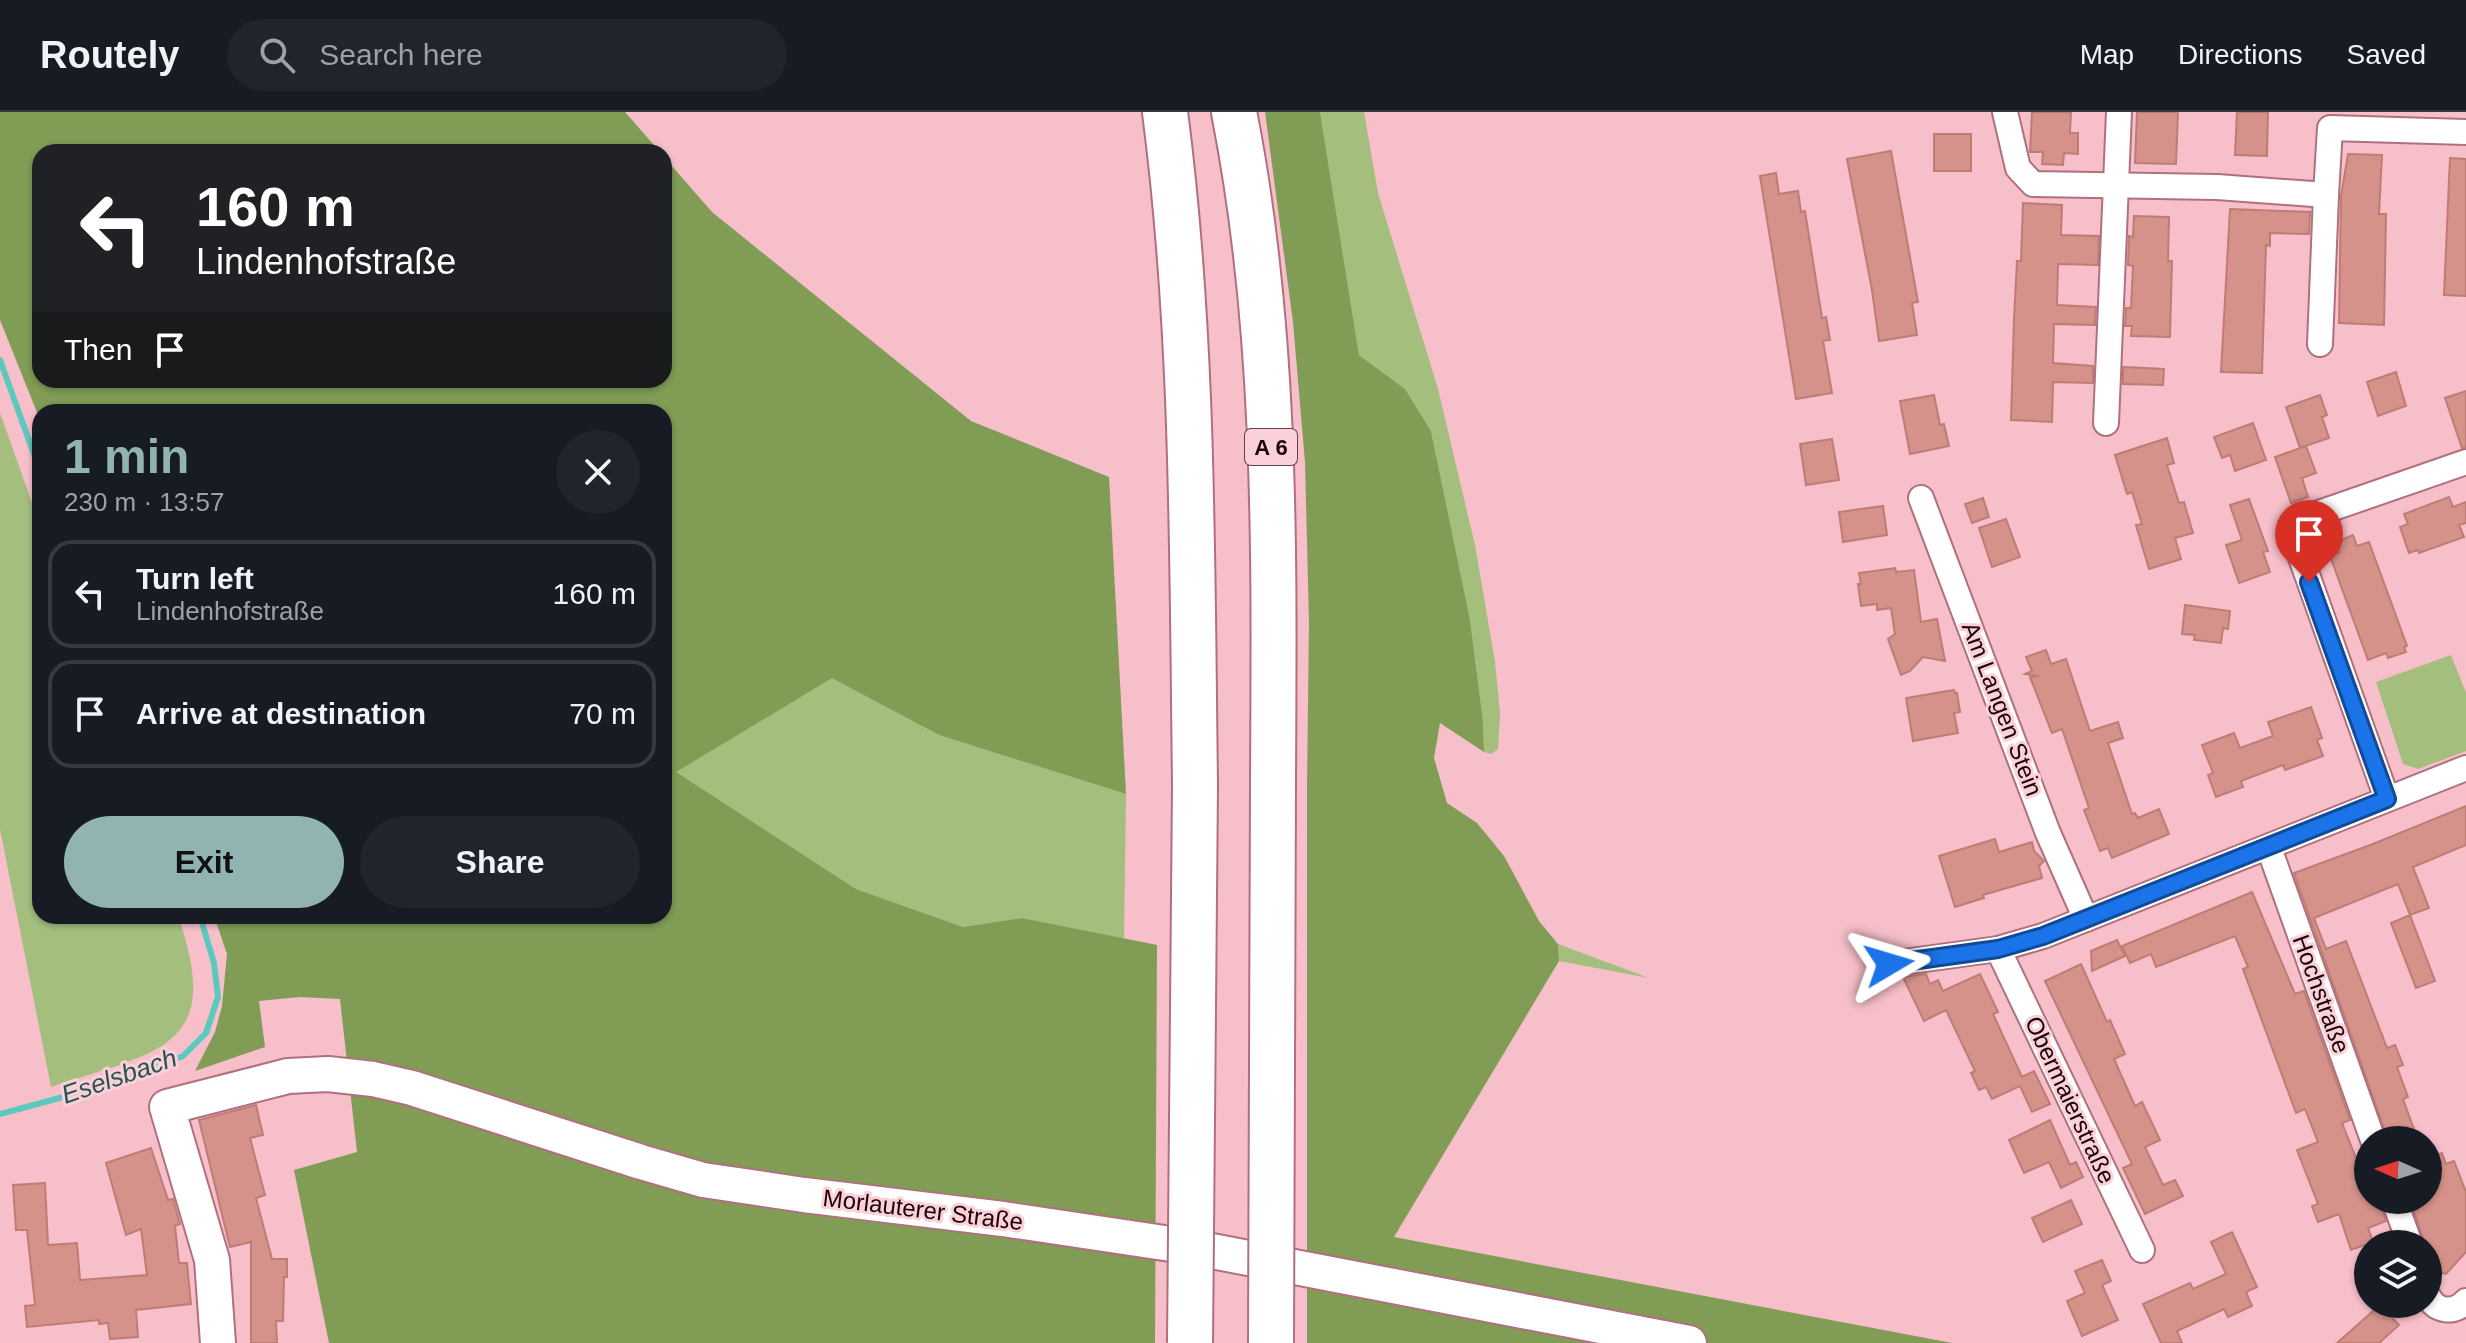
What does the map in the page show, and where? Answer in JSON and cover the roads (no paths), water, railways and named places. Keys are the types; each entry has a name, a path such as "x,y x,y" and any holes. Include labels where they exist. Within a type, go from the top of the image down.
{"highway":[{"path":"1165,112 1186,384 1191,539 1195,785 1190,1343"},
{"name":"A 6","path":"1234,112 1249,194 1268,380 1274,530 1271,1343"}],"street":[{"path":"2005,112 2018,168 2033,184 2217,187 2326,195"},
{"path":"2106,423 2119,112"},
{"path":"2320,344 2330,120 2466,132"},
{"path":"2387,799 2300,555 2302,532 2316,514 2466,462"},
{"name":"Am Langen Stein","path":"1921,498 2048,833 2086,919"},
{"path":"1889,964 1998,949 2086,919 2466,768"},
{"name":"Hochstraße","path":"2269,848 2368,1126"},
{"name":"Obermaierstraße","path":"1998,949 2142,1250"},
{"name":"Morlauterer Straße","path":"218,1343 212,1260 167,1107 288,1076 328,1074 373,1079 427,1092 703,1180 1191,1247 1689,1343"},
{"path":"2442,1309 2450,1310 2463,1303"}],"waterway":[{"name":"Eselsbach","path":"0,360 32,449"},
{"name":"Eselsbach","path":"0,1114 118,1082 183,1056 206,1033 218,997 214,963 202,924"}]}
